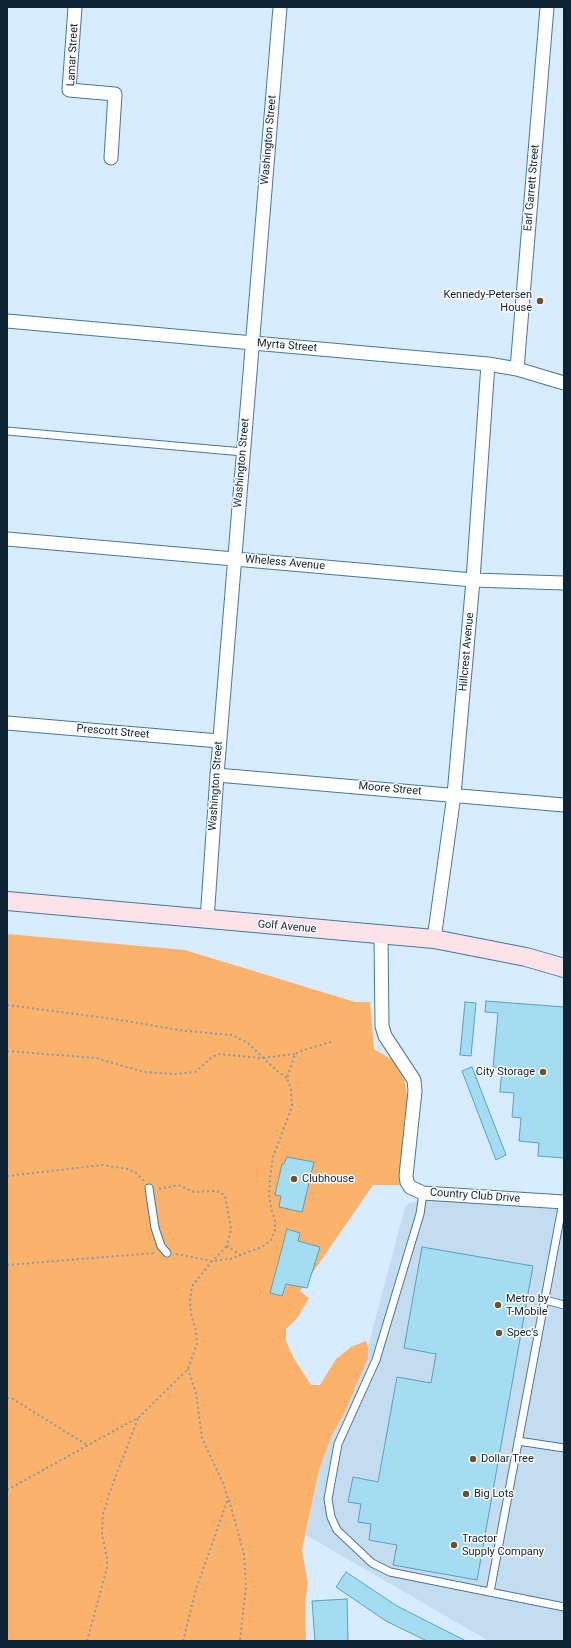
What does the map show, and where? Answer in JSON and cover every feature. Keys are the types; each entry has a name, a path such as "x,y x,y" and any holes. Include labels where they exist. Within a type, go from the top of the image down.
{"main road":[{"name":"Golf Avenue","path":"7,901 434,939 526,957 564,968"}],"street":[{"name":"Lamar Street","path":"76,7 69,90 115,94 111,158"},
{"name":"Washington Street","path":"207,920 216,775 280,7"},
{"name":"Earl Garrett Street","path":"517,369 547,7"},
{"name":"Myrta Street","path":"7,321 488,364 517,369 564,383"},
{"name":"Hillcrest Avenue","path":"434,939 454,795 473,580 488,364"},
{"name":"Wheless Avenue","path":"7,539 473,580 564,584"},
{"name":"Prescott Street","path":"7,723 219,741"},
{"name":"Moore Street","path":"216,775 564,805"},
{"name":"Country Club Drive","path":"381,935 382,1026 385,1036 414,1080 415,1091 407,1182 410,1187 423,1193 564,1202"}],"lane":[{"path":"7,431 243,452"},
{"path":"149,1188 155,1228 161,1246 167,1253"},
{"path":"423,1193 420,1214 376,1360 338,1444 328,1499 331,1517 337,1530 372,1563 390,1572 564,1607"},
{"path":"490,1592 544,1300 564,1202"},
{"path":"544,1300 564,1305"},
{"path":"518,1441 564,1448"}],"path":[{"path":"7,1005 114,1019 186,1031 232,1034 248,1043 262,1058 287,1078 291,1089 292,1106 273,1157 270,1178 271,1208 275,1220 275,1230 271,1240 262,1247 230,1259 212,1261 167,1253 7,1265"},
{"path":"7,1051 96,1058 144,1072 176,1074 194,1072 218,1054 262,1058 295,1054 334,1041"},
{"path":"287,1078 295,1054"},
{"path":"7,1490 139,1416 188,1369 197,1344 196,1331 191,1314 190,1301 192,1286 212,1261 227,1246"},
{"path":"188,1369 196,1392 202,1438 223,1483 244,1554 246,1586 240,1641"},
{"path":"7,1398 13,1399 87,1445"},
{"path":"87,1641 107,1568 102,1534 103,1514 108,1494 139,1416"},
{"path":"184,1641 196,1589 228,1499"}],"shaded area":[{"path":"7,934 185,950 355,1002 370,1002 374,1049 393,1060 404,1079 408,1100 400,1185 373,1185 300,1291 309,1298 298,1317 286,1329 286,1341 293,1357 311,1385 320,1385 336,1359 351,1347 366,1341 368,1347 368,1358 344,1414 332,1435 319,1470 302,1550 308,1584 305,1603 306,1641 7,1641"},
{"path":"434,1198 564,1210 564,1641 489,1641 306,1535 319,1470 332,1435 344,1414 368,1358 368,1347 405,1207 409,1203"}],"building":[{"path":"486,1001 564,1007 564,1158 538,1156 539,1143 519,1141 521,1118 512,1117 514,1093 500,1092 502,1068 493,1067 498,1013 485,1012"},
{"path":"465,1002 476,1003 471,1056 460,1055"},
{"path":"472,1067 506,1155 496,1160 462,1071"},
{"name":"Clubhouse","path":"287,1157 314,1162 302,1212 279,1207 281,1196 275,1195 282,1164 284,1164"},
{"path":"287,1229 300,1233 298,1241 320,1247 307,1288 286,1284 282,1296 270,1293"},
{"path":"422,1247 533,1266 477,1580 393,1565 397,1545 369,1540 371,1524 358,1522 361,1504 348,1502 353,1477 378,1482 397,1377 431,1383 436,1354 404,1348"},
{"path":"346,1572 397,1606 466,1641 427,1641 386,1621 336,1587"},
{"path":"347,1599 348,1641 315,1641 312,1601"}],"place":[{"name":"Kennedy-Petersen House","path":"540,301"},
{"name":"City Storage","path":"543,1072"},
{"name":"Clubhouse","path":"294,1179"},
{"name":"Metro by T-Mobile","path":"498,1305"},
{"name":"Spec's","path":"499,1333"},
{"name":"Dollar Tree","path":"473,1459"},
{"name":"Big Lots","path":"466,1494"},
{"name":"Tractor Supply Company","path":"454,1545"}]}
